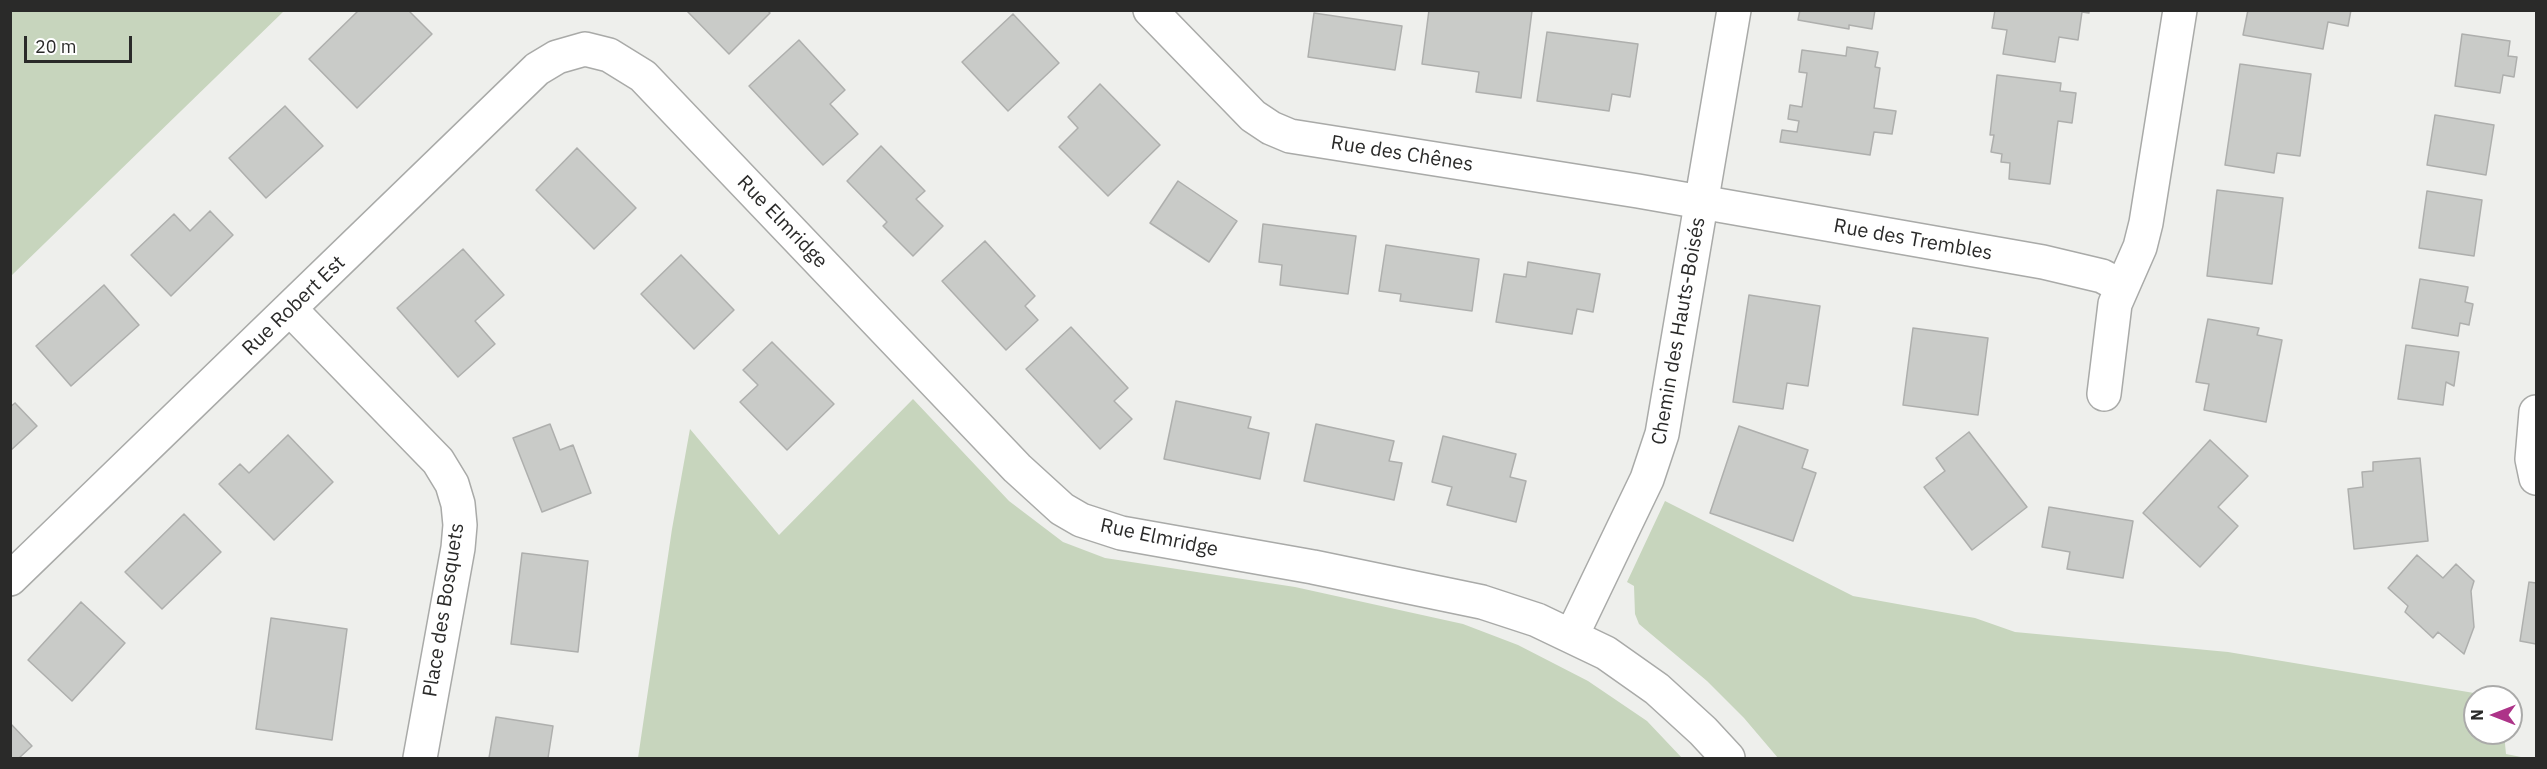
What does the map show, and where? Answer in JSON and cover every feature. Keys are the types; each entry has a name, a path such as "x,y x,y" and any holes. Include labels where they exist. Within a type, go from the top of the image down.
{"street":[{"name":"Rue des Chênes","path":"1150,10 1253,116 1271,128 1290,136 1701,203"},
{"name":"Chemin des Hauts-Boisés","path":"1572,635 1656,456 1662,434 1734,10"},
{"path":"2104,394 2115,304 2140,247 2146,223 2180,10"},
{"name":"Rue Robert Est","path":"10,579 291,310 537,69 557,57 585,49"},
{"name":"Rue Elmridge","path":"585,49 609,55 643,76 1017,468 1043,494 1081,520 1121,533 1313,567 1482,602 1537,620 1606,653 1657,689 1703,731 1728,759"},
{"name":"Rue des Trembles","path":"1701,203 2050,264 2102,276 2121,286"},
{"name":"Place des Bosquets","path":"291,310 438,461 452,484 458,504 460,525 458,548 420,759"},
{"path":"2536,412 2532,459 2536,478"}],"green space":[{"path":"11,10 284,10 284,11 11,276"},
{"path":"913,399 1009,501 1063,542 1105,558 1295,587 1463,624 1518,645 1588,681 1647,721 1682,758 638,758 672,529 690,429 779,535"},
{"path":"1665,501 1853,596 1975,618 2015,632 2228,652 2463,691 2463,745 2505,745 2506,754 2526,758 1778,758 1744,718 1707,681 1639,624 1635,614 1634,586 1627,582"}],"building":[{"path":"359,10 408,10 432,34 357,108 309,59"},
{"path":"686,10 767,10 770,13 729,54"},
{"path":"1429,10 1532,11 1521,98 1476,92 1479,72 1422,64"},
{"path":"1800,10 1875,10 1872,29 1849,25 1849,29 1798,20"},
{"path":"1995,10 2089,10 2089,13 2082,12 2078,40 2059,37 2055,62 2003,54 2007,30 1992,28"},
{"path":"2248,10 2351,10 2348,26 2328,22 2323,49 2243,35"},
{"path":"1314,13 1402,26 1395,70 1308,57"},
{"path":"1013,14 1059,63 1008,111 962,62"},
{"path":"1547,32 1638,44 1630,97 1612,94 1609,111 1537,101"},
{"path":"2462,34 2510,41 2508,56 2517,57 2514,77 2503,75 2500,93 2455,86"},
{"path":"799,40 845,90 830,104 858,134 823,165 749,86"},
{"path":"1847,47 1878,52 1875,67 1880,68 1874,108 1896,111 1892,134 1874,132 1870,155 1780,142 1782,130 1797,132 1799,121 1788,119 1790,105 1802,107 1807,73 1799,72 1802,50 1846,56"},
{"path":"2240,64 2311,74 2300,156 2277,153 2274,173 2225,165"},
{"path":"1997,75 2061,83 2060,91 2076,93 2072,123 2058,121 2050,184 2009,179 2010,163 2001,162 2002,154 1991,152 1994,135 1990,135"},
{"path":"1100,84 1160,145 1108,196 1059,147 1078,128 1068,117"},
{"path":"285,106 323,146 266,198 229,158"},
{"path":"2435,115 2494,125 2486,175 2427,165"},
{"path":"881,146 925,191 916,199 943,226 913,256 883,226 887,222 847,181"},
{"path":"577,148 636,208 594,249 536,190"},
{"path":"1178,181 1237,221 1209,262 1150,223"},
{"path":"2217,190 2283,198 2272,284 2207,276"},
{"path":"2427,191 2482,200 2474,256 2419,248"},
{"path":"210,211 233,235 171,296 131,255 174,214 190,231"},
{"path":"1263,224 1356,236 1348,294 1280,285 1282,265 1259,262"},
{"path":"985,241 1035,296 1025,306 1038,320 1006,350 942,281"},
{"path":"1386,245 1479,259 1472,311 1400,301 1401,294 1379,291"},
{"path":"463,249 504,295 475,321 495,344 458,377 397,308"},
{"path":"681,255 734,310 694,349 641,294"},
{"path":"1528,262 1600,274 1593,312 1577,309 1572,334 1496,322 1504,274 1526,277"},
{"path":"2420,279 2468,287 2465,302 2473,304 2469,325 2460,323 2458,336 2412,328"},
{"path":"104,285 139,325 71,386 36,346"},
{"path":"1749,295 1820,306 1808,386 1787,383 1783,409 1733,402"},
{"path":"2208,319 2259,328 2257,335 2282,340 2266,422 2204,410 2209,384 2196,382"},
{"path":"1071,327 1128,388 1114,401 1132,419 1100,449 1026,369"},
{"path":"1913,328 1988,338 1978,415 1903,405"},
{"path":"772,342 834,404 787,450 740,402 758,385 743,370"},
{"path":"2406,345 2459,352 2454,386 2446,382 2443,405 2398,399"},
{"path":"1176,401 1251,417 1248,428 1269,433 1260,479 1164,459"},
{"path":"15,403 37,426 10,451 10,407"},
{"path":"550,424 560,450 573,445 591,493 542,512 513,438"},
{"path":"1316,424 1394,441 1389,461 1402,463 1394,500 1304,481"},
{"path":"1739,426 1808,450 1802,468 1816,473 1793,541 1710,513"},
{"path":"1969,432 2027,507 1972,550 1924,487 1945,471 1936,458"},
{"path":"288,435 333,482 274,540 219,484 240,464 249,473"},
{"path":"1443,436 1516,454 1510,477 1526,481 1516,522 1447,505 1452,487 1432,482"},
{"path":"2210,440 2248,476 2218,507 2238,526 2200,567 2143,513"},
{"path":"2420,458 2428,541 2354,549 2348,489 2363,487 2362,472 2373,471 2373,462"},
{"path":"2049,507 2133,521 2123,578 2067,569 2070,552 2042,547"},
{"path":"184,514 221,552 162,609 125,572"},
{"path":"522,553 588,561 578,652 511,644"},
{"path":"2417,555 2443,578 2456,564 2474,581 2471,591 2474,627 2464,654 2438,632 2433,638 2405,612 2408,606 2388,588"},
{"path":"2529,582 2536,583 2536,644 2520,641"},
{"path":"81,602 125,643 72,701 28,660"},
{"path":"271,618 347,629 332,740 256,729"},
{"path":"496,717 553,726 548,758 489,758"},
{"path":"10,723 32,746 19,758 10,758"}]}
